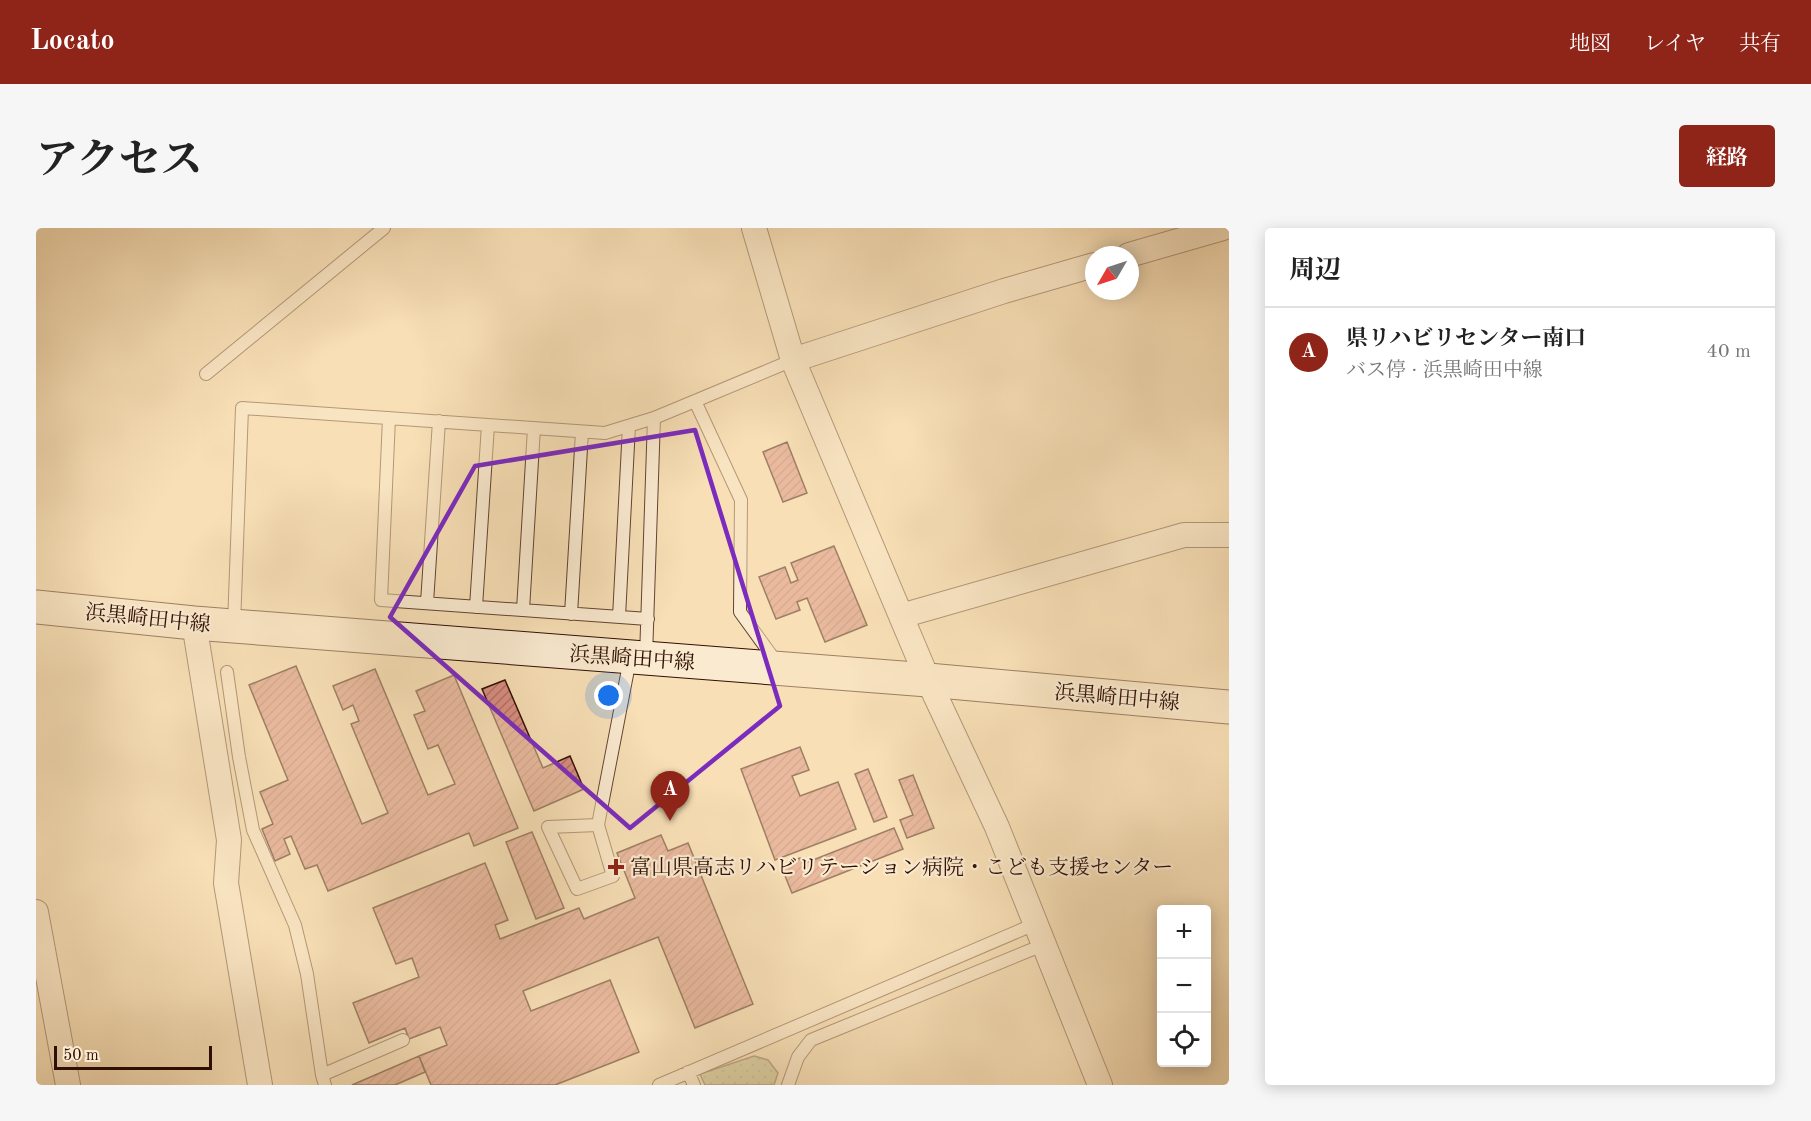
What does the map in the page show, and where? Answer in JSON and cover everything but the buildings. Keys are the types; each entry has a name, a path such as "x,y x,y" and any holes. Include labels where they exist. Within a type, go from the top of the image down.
{"main road":[{"name":"浜黒崎田中線","path":"36,607 194,623 928,680 1229,707"}],"street":[{"path":"754,228 793,360 928,680 997,827 1100,1085"},
{"path":"1139,252 1223,228"},
{"path":"793,360 1004,291 1085,268"},
{"path":"901,616 1184,535 1229,535"},
{"path":"194,623 229,840 226,884 229,907 260,1085"},
{"path":"36,912 68,1085"}],"lane":[{"path":"206,374 384,228"},
{"path":"234,626 242,408 605,433 654,418 793,360"},
{"path":"695,401 741,500 740,612 782,669"},
{"path":"389,418 381,600 648,619"},
{"path":"598,825 549,827 577,889 613,876 598,825 648,619 654,418"},
{"path":"427,603 439,422"},
{"path":"476,607 488,425"},
{"path":"619,617 629,426"},
{"path":"523,610 534,428"},
{"path":"571,614 582,432"},
{"path":"227,672 239,757 253,830 295,926 307,974 323,1080 403,1040"},
{"path":"659,1085 1039,935"},
{"path":"788,1085 798,1057 811,1040 1039,935"},
{"path":"688,1072 694,1085"}],"highlighted area":[{"path":"695,430 780,706 630,828 390,617 475,466"}],"green space":[{"path":"754,1056 768,1060 778,1073 774,1085 705,1085 700,1074"}],"place":[{"name":"県リハビリセンター南口","path":"670,821"},
{"name":"富山県高志リハビリテーション病院・こども支援センター","path":"616,867"}]}
